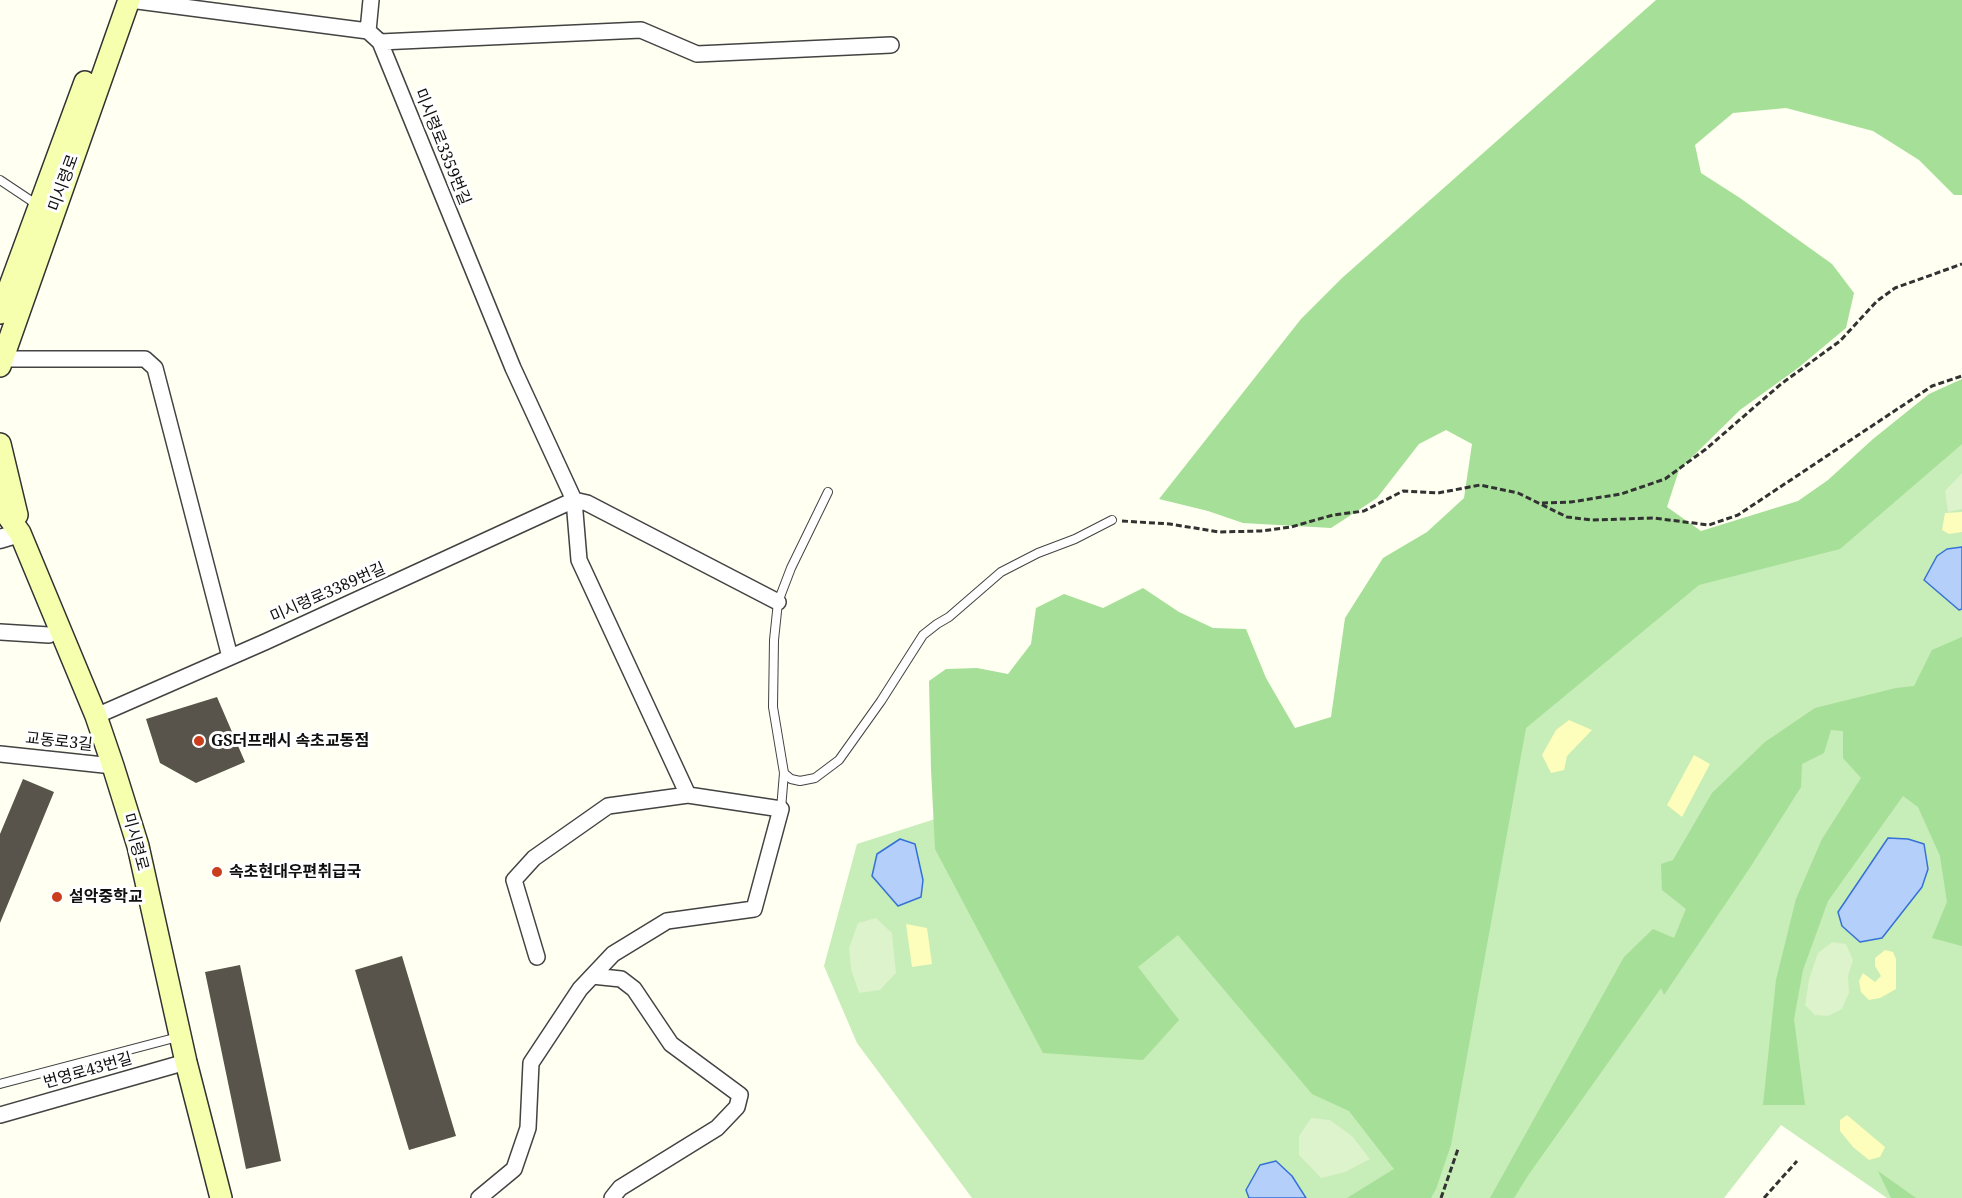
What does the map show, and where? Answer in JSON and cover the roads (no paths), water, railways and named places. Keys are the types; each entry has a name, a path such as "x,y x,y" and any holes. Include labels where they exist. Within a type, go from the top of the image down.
{"main road":[{"name":"미시령로","path":"0,314 4,288 39,206 115,0"},
{"name":"미시령로","path":"1,362 129,0"},
{"name":"미시령로","path":"0,444 16,511 10,536"},
{"name":"미시령로","path":"0,498 10,536 96,716 114,766 138,846 180,1037 221,1198"}],"street":[{"path":"129,0 368,31 371,0"},
{"path":"380,42 641,30 697,54 891,45"},
{"name":"미시령로3359번길","path":"368,31 380,42 513,368 574,500"},
{"path":"1,362 145,359 155,368 230,657"},
{"path":"688,795 579,560 574,500 586,503 778,602"},
{"name":"미시령로3389번길","path":"96,716 574,500"},
{"path":"0,632 49,635"},
{"name":"교동로3길","path":"0,754 114,766"},
{"path":"479,1198 514,1169 528,1128 531,1063 580,989 613,954 667,921 754,909 781,809 688,795 608,806 534,858 514,880 537,957"},
{"path":"592,976 621,979 634,989 671,1044 740,1095 736,1107 717,1128 620,1188 612,1198"},
{"name":"번영로43번길","path":"0,1115 186,1062"}],"lane":[{"path":"0,180 39,206"},
{"path":"781,809 784,773 773,707 774,640 778,602 791,568 828,492"},
{"path":"784,773 791,779 800,781 815,778 839,760 881,701 923,635 949,617 1001,572 1112,520"},
{"path":"0,1084 180,1037"}],"water":[{"path":"1962,547 1962,609 1959,610 1924,580 1937,556 1947,549"},
{"path":"1888,838 1908,839 1924,844 1928,869 1922,887 1882,938 1860,942 1842,926 1838,912"},
{"path":"900,839 915,844 923,880 921,897 898,906 872,876 877,854"},
{"path":"1276,1161 1292,1176 1306,1198 1249,1198 1246,1190 1260,1165"}],"place":[{"name":"GS더프래시 속초교동점","path":"199,741"},
{"name":"속초현대우편취급국","path":"217,872"},
{"name":"설악중학교","path":"57,897"}]}
